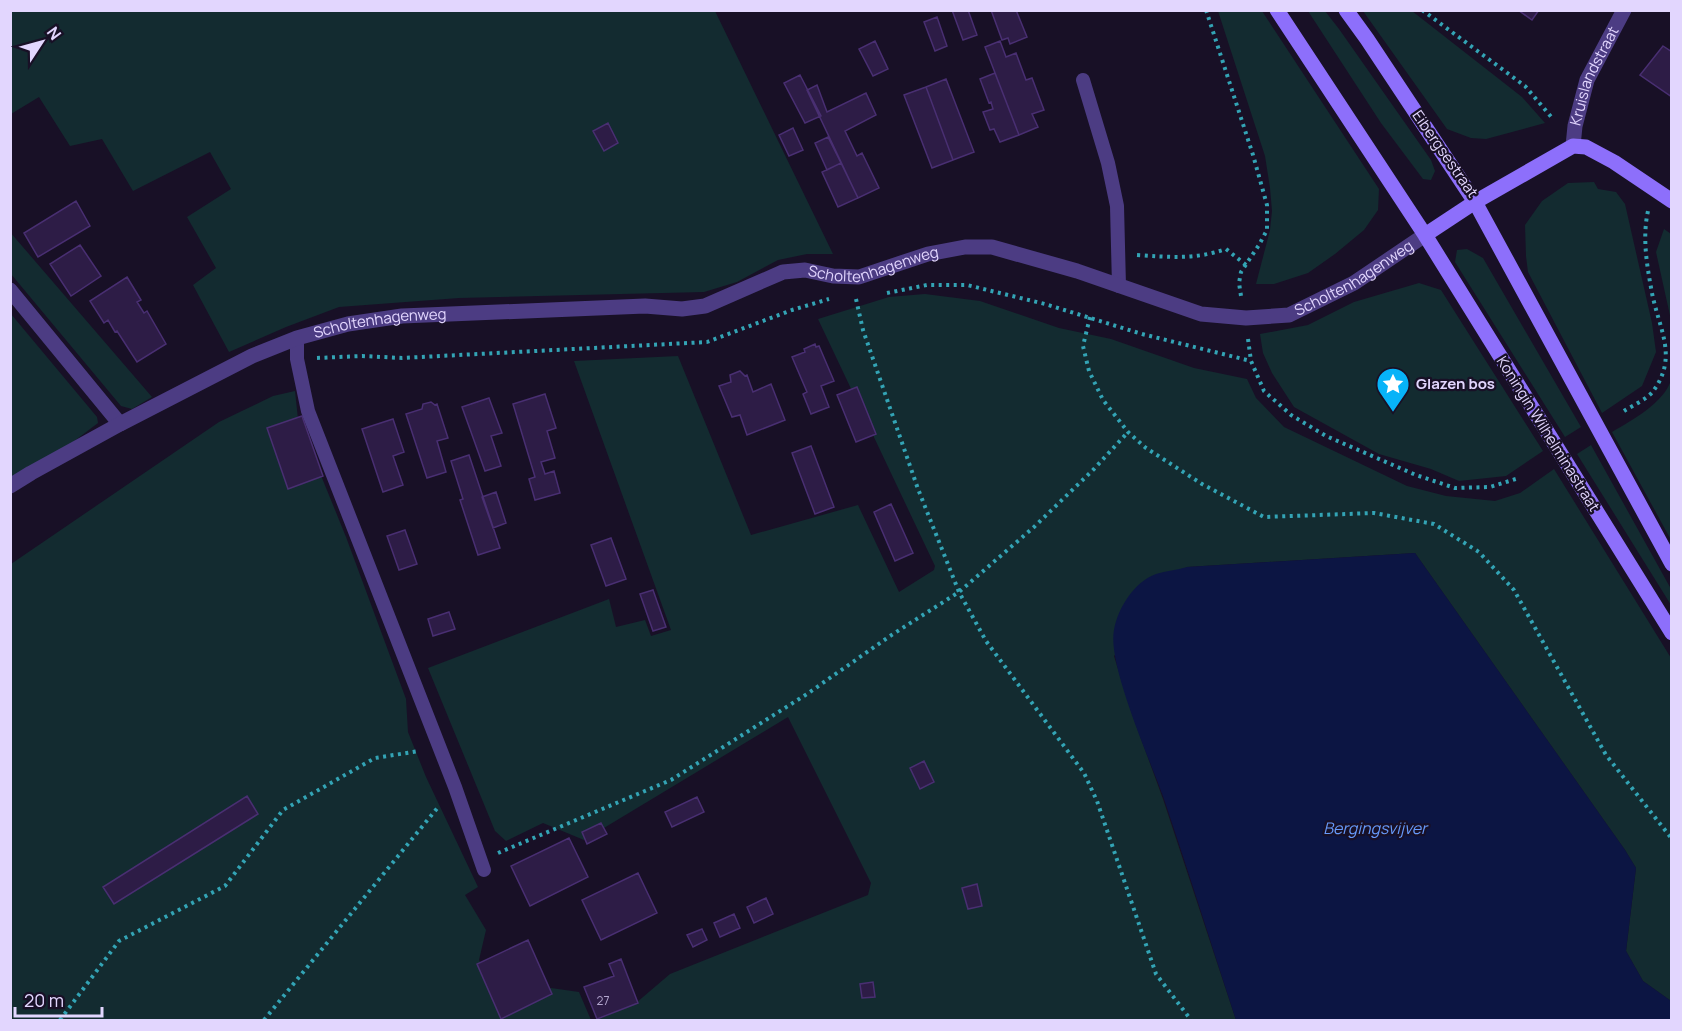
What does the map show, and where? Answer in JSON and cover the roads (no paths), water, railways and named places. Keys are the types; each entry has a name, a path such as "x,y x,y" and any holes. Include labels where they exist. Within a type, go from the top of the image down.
{"main road":[{"path":"1276,10 1425,235 1475,202 1671,564"},
{"name":"Eibergsestraat","path":"1346,10 1475,202 1573,146"},
{"path":"1573,146 1586,147 1614,162 1671,201"},
{"name":"Koningin Wilhelminastraat","path":"1425,235 1671,633"}],"street":[{"name":"Kruislandstraat","path":"1573,146 1575,126 1587,80 1624,10"},
{"name":"Scholtenhagenweg","path":"10,486 120,424 252,356 297,338 348,324 402,316 645,306 682,309 705,306 783,272 805,270 833,276 859,277 928,254 965,247 992,247 1077,271 1201,314 1246,318 1289,315 1354,282 1425,235"},
{"path":"10,290 120,424"}],"lane":[{"path":"1083,80 1108,163 1117,206 1119,285"},
{"name":"Scholtenhagenweg","path":"297,338 297,359 308,411 455,787 482,865"}],"water":[{"name":"Bergingsvijver","path":"1415,553 1636,868 1626,951 1643,981 1671,1001 1671,1020 1236,1020 1164,799 1123,689 1114,646 1114,630 1119,613 1134,589 1148,578 1187,567"}],"place":[{"name":"Glazen bos","path":"1393,413"}]}
